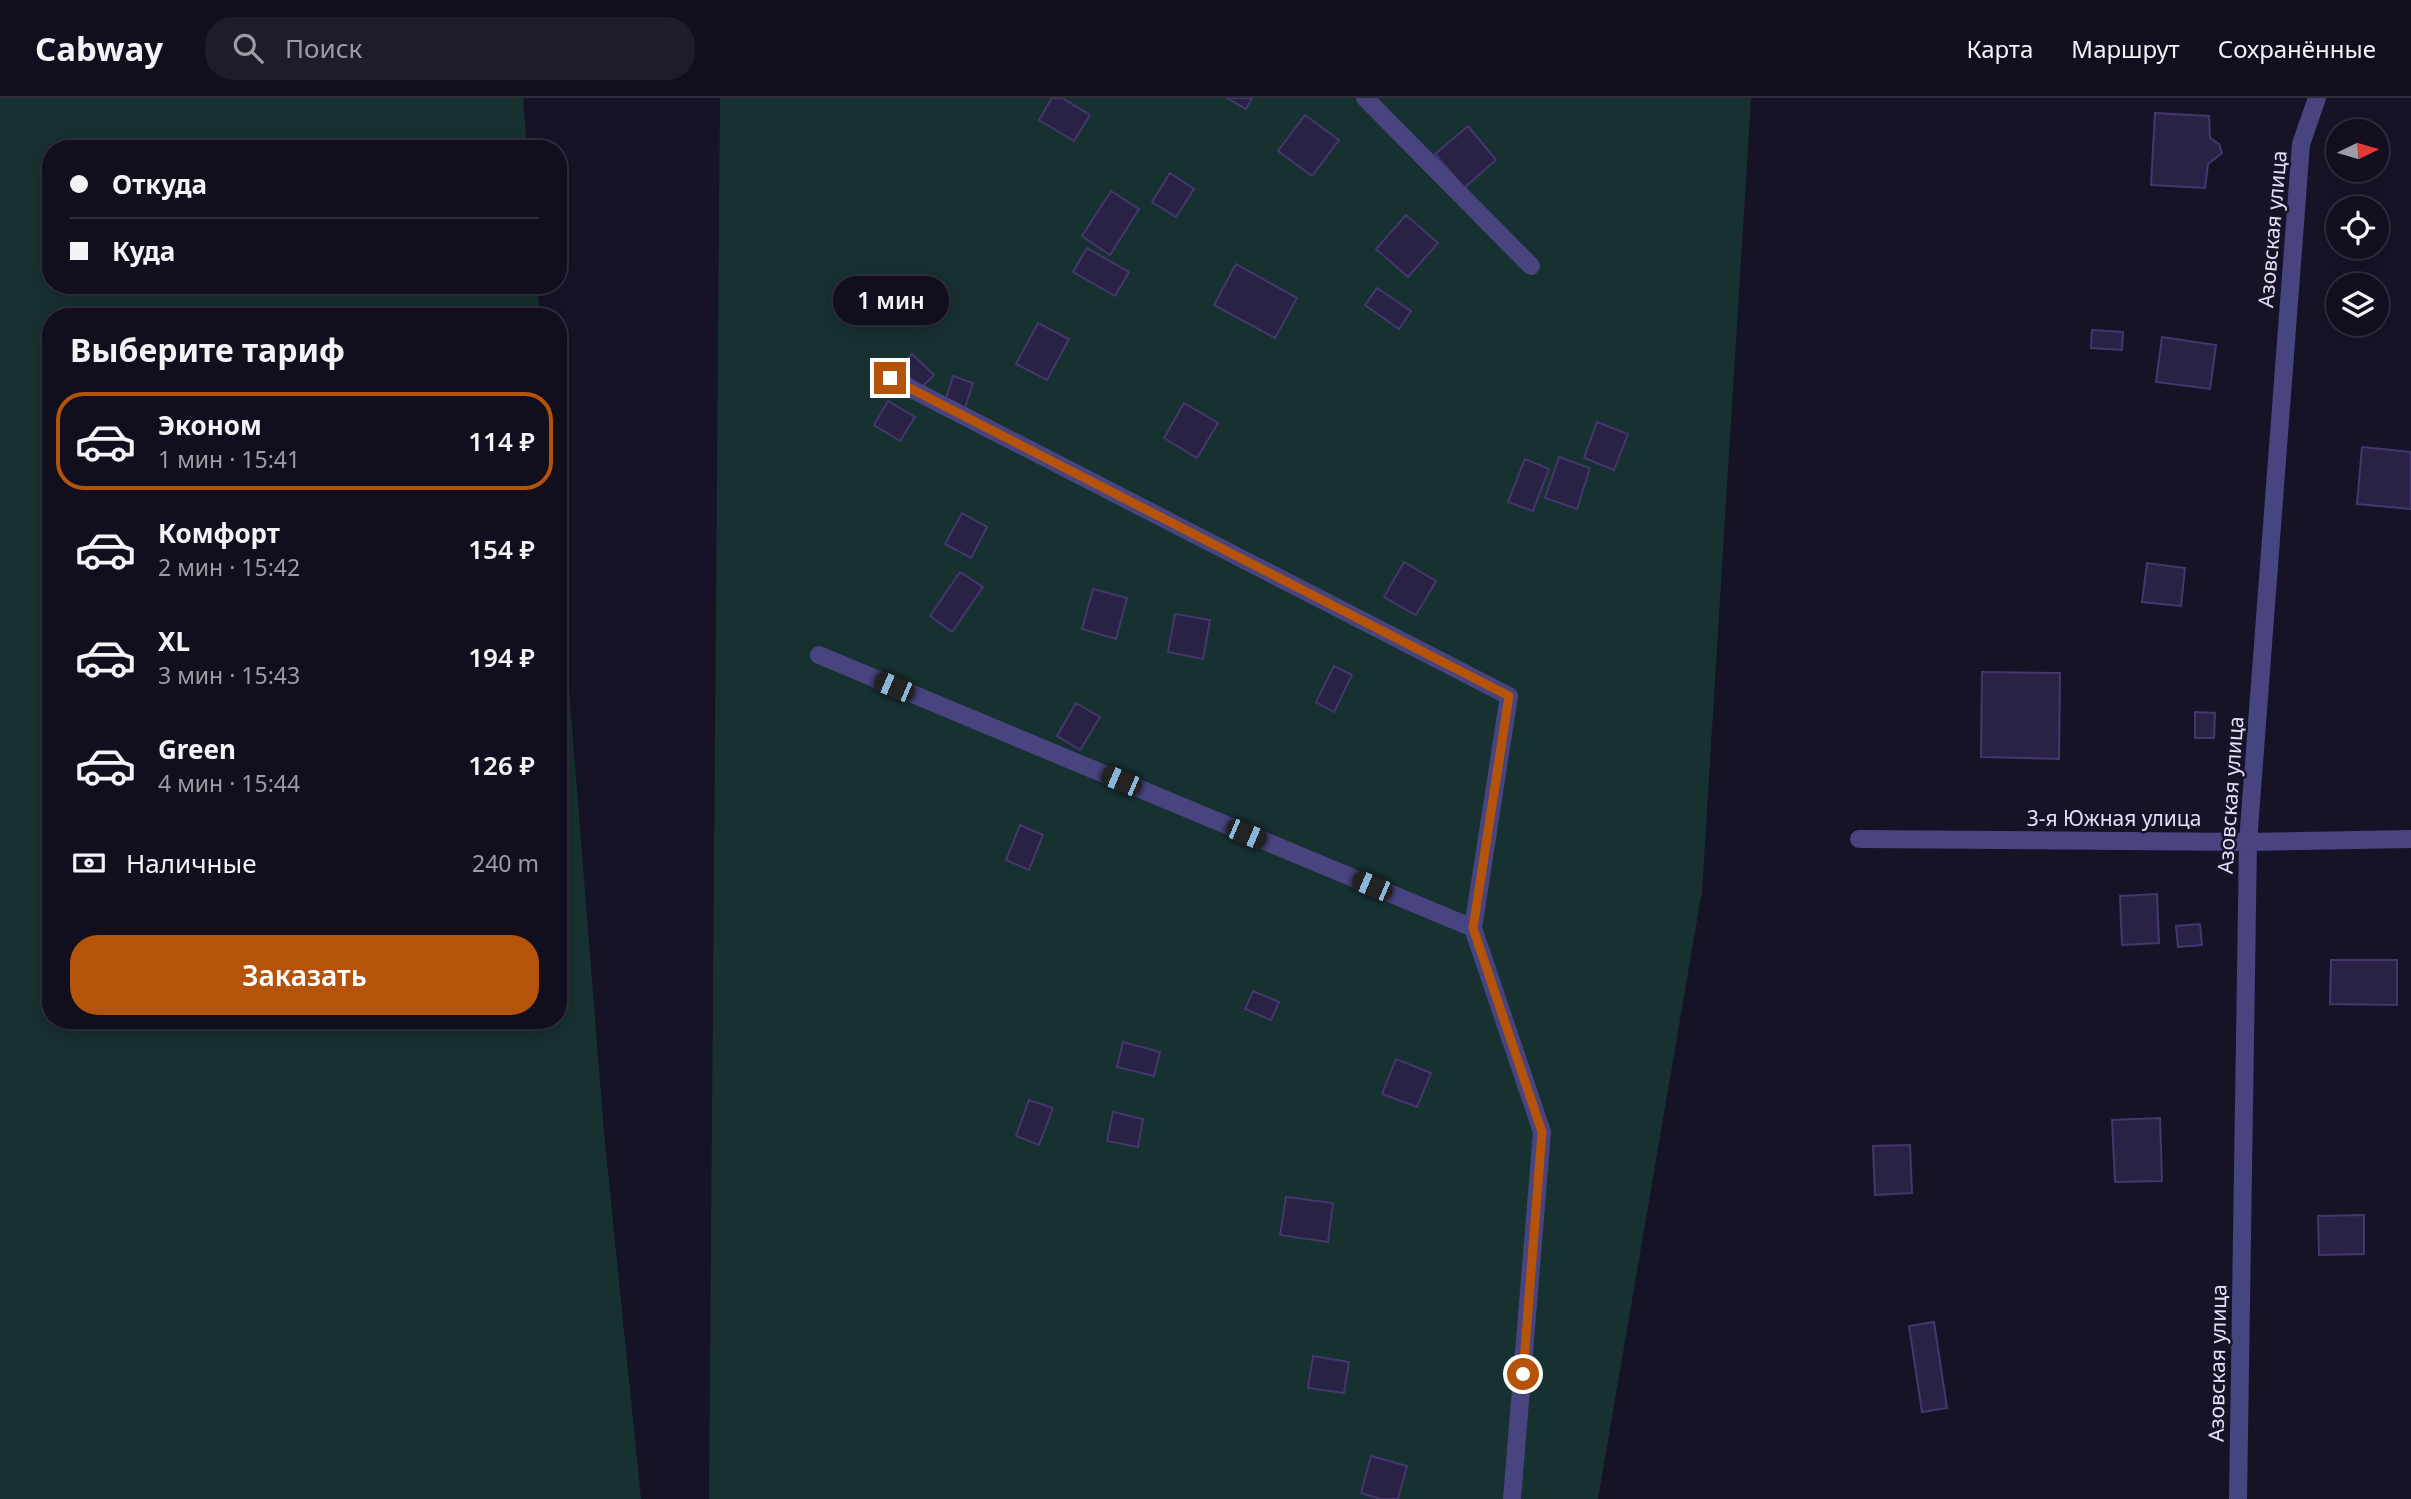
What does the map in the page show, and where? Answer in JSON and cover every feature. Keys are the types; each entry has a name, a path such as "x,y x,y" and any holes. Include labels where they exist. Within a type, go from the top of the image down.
{"street":[{"path":"1365,98 1531,266"},
{"name":"Азовская улица","path":"2238,1499 2248,842 2301,144 2317,98"},
{"path":"890,378 1509,696 1473,928 1542,1132 1513,1499"},
{"path":"819,655 1473,928"},
{"name":"3-я Южная улица","path":"1859,839 2248,842 2411,839"}],"green space":[{"path":"0,98 523,98 526,140 42,140 42,294 538,294 539,308 42,308 42,1029 567,1029 567,664 604,1132 641,1499 0,1499"},
{"path":"720,98 1751,98 1702,891 1598,1499 709,1499"}],"building":[{"path":"1052,98 1062,98 1090,115 1074,141 1039,120"},
{"path":"1227,98 1252,98 1246,109"},
{"path":"2155,113 2209,116 2210,138 2219,144 2222,153 2208,164 2205,188 2151,185"},
{"path":"1305,115 1339,140 1312,176 1278,151"},
{"path":"1468,126 1496,160 1464,188 1435,154"},
{"path":"1170,173 1194,189 1176,217 1152,202"},
{"path":"1111,191 1139,209 1110,255 1082,236"},
{"path":"1406,215 1438,243 1408,277 1376,249"},
{"path":"1087,248 1129,272 1115,296 1073,272"},
{"path":"1236,264 1297,298 1275,338 1214,305"},
{"path":"1377,288 1411,311 1399,329 1365,305"},
{"path":"1038,323 1069,339 1047,380 1016,364"},
{"path":"2092,330 2123,332 2122,350 2091,348"},
{"path":"2162,337 2216,345 2210,389 2156,382"},
{"path":"912,354 934,375 921,388 899,367"},
{"path":"953,376 973,383 965,408 945,402"},
{"path":"888,401 915,417 900,441 874,425"},
{"path":"1184,403 1218,423 1197,458 1164,438"},
{"path":"1597,422 1628,434 1614,470 1584,458"},
{"path":"2362,447 2411,452 2411,509 2357,504"},
{"path":"1559,457 1590,468 1577,509 1545,498"},
{"path":"1525,459 1549,469 1533,511 1508,502"},
{"path":"962,513 987,527 971,558 945,544"},
{"path":"1404,562 1436,581 1416,615 1384,597"},
{"path":"2147,563 2185,568 2181,606 2142,602"},
{"path":"960,572 983,587 952,632 930,616"},
{"path":"1093,589 1127,598 1116,639 1082,629"},
{"path":"1175,614 1210,620 1203,659 1168,652"},
{"path":"1334,666 1352,675 1334,712 1316,702"},
{"path":"1982,672 2060,673 2059,759 1981,757"},
{"path":"1076,703 1100,717 1080,750 1057,736"},
{"path":"2195,712 2215,713 2214,738 2195,738"},
{"path":"1020,825 1043,835 1029,870 1006,860"},
{"path":"2157,894 2159,943 2122,945 2120,896"},
{"path":"2200,924 2202,945 2178,947 2176,926"},
{"path":"2331,960 2397,960 2397,1005 2330,1004"},
{"path":"1253,991 1279,1002 1271,1020 1245,1009"},
{"path":"1123,1042 1160,1052 1154,1076 1117,1067"},
{"path":"1396,1059 1431,1073 1417,1107 1382,1094"},
{"path":"1029,1100 1053,1108 1039,1145 1016,1136"},
{"path":"1113,1112 1143,1119 1138,1147 1107,1141"},
{"path":"2160,1118 2162,1181 2115,1182 2112,1120"},
{"path":"1910,1145 1912,1193 1875,1195 1873,1146"},
{"path":"1286,1197 1333,1203 1328,1242 1280,1235"},
{"path":"2364,1215 2364,1254 2319,1255 2318,1216"},
{"path":"1934,1322 1947,1408 1922,1412 1909,1326"},
{"path":"1313,1356 1349,1362 1344,1393 1308,1388"},
{"path":"1371,1456 1407,1466 1398,1499 1381,1499 1361,1493"}],"route":[{"path":"890,378 1509,696 1473,928 1542,1132 1523,1374"}]}
